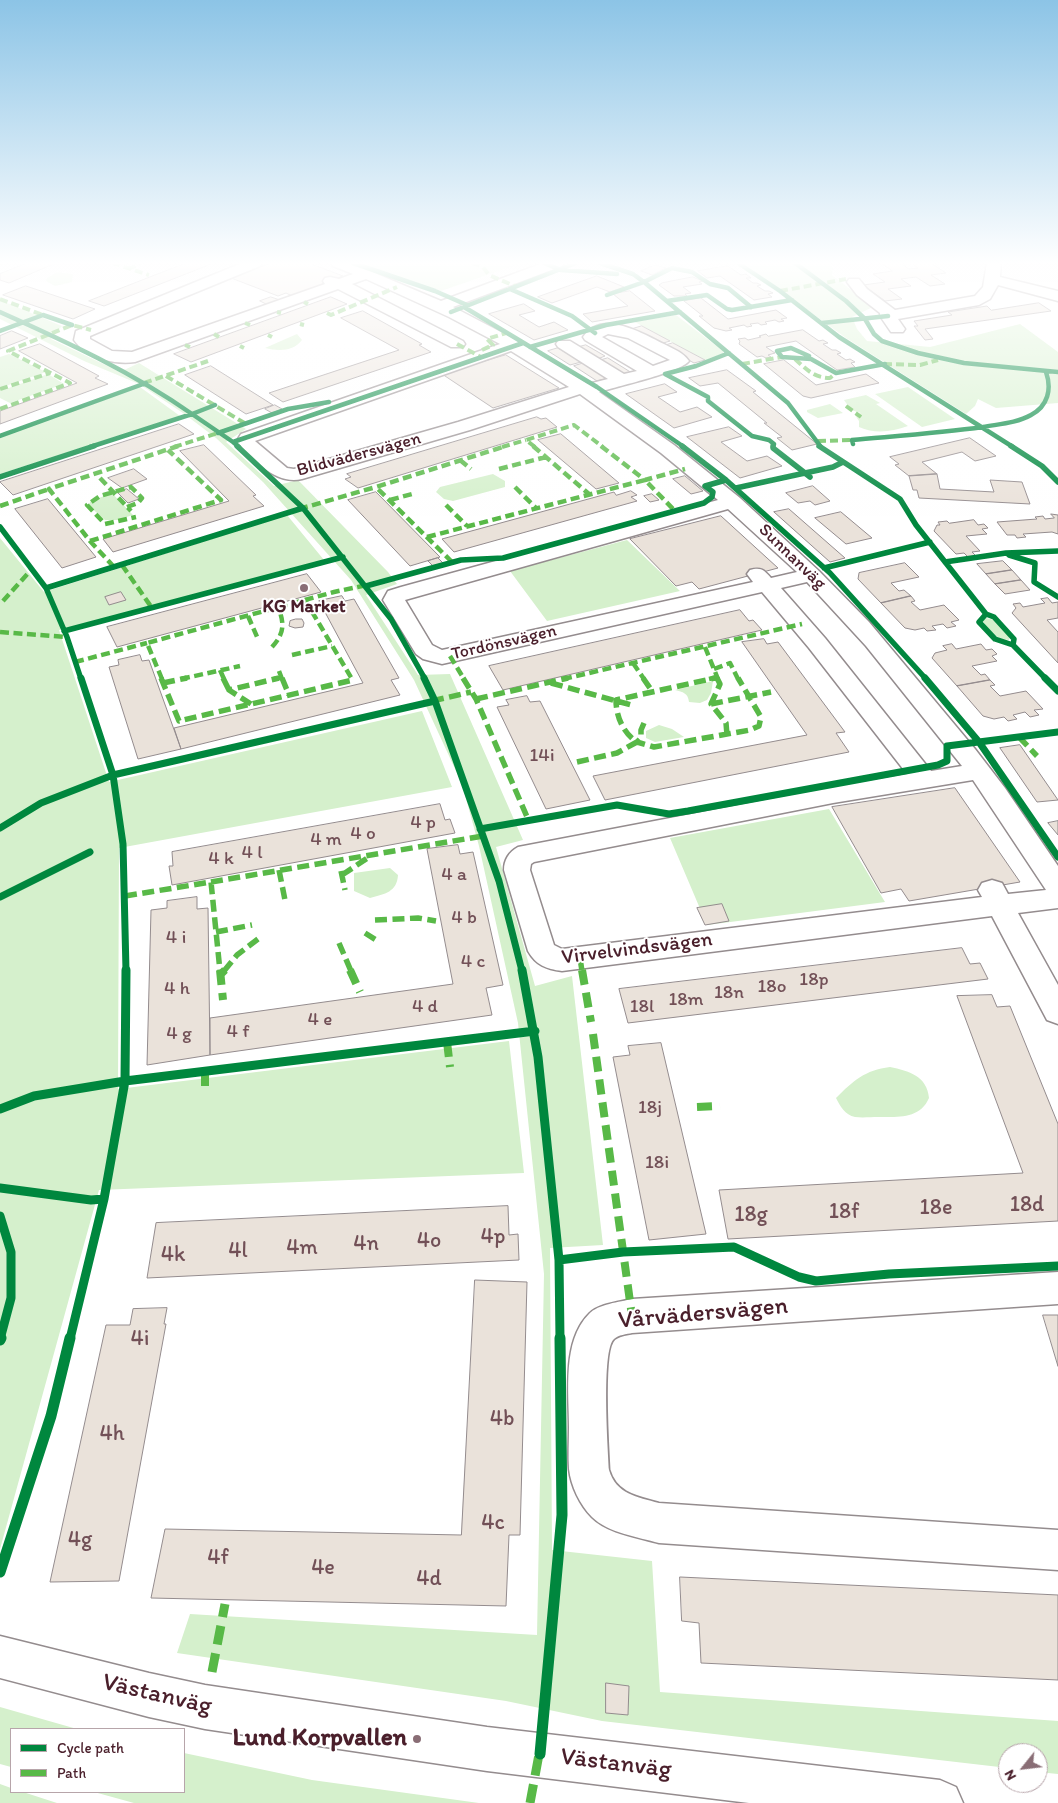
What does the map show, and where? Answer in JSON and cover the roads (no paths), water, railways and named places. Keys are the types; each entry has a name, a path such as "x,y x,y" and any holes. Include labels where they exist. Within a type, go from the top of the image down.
{"street":[{"path":"94,347 108,355 130,358 160,347"},
{"name":"Blidvädersvägen","path":"507,347 260,432 247,438 245,442 281,472 295,475 585,389"},
{"name":"Sunnanväg","path":"517,347 585,389 657,440 733,502 812,574 873,640 978,771 1058,887"},
{"path":"569,347 622,380"},
{"path":"585,389 651,372"},
{"name":"Tordönsvägen","path":"733,502 408,591 396,596 394,600 425,650 442,657 762,579 812,574"},
{"path":"762,579 817,643 924,780"},
{"name":"Virvelvindsvägen","path":"978,771 527,854 519,858 517,870 542,951 552,959 562,960 996,896 1058,898"},
{"path":"996,896 1058,1012"},
{"name":"Vårvädersvägen","path":"1058,1288 632,1316 603,1324 594,1336 589,1355 588,1380 590,1470 594,1490 601,1499 620,1512 659,1523 1058,1550"},
{"name":"Västanväg","path":"0,1657 149,1695 234,1712 487,1749 940,1803"}],"place":[{"name":"KG Market","path":"304,588"},
{"name":"Lund Korpvallen","path":"417,1739"}]}
